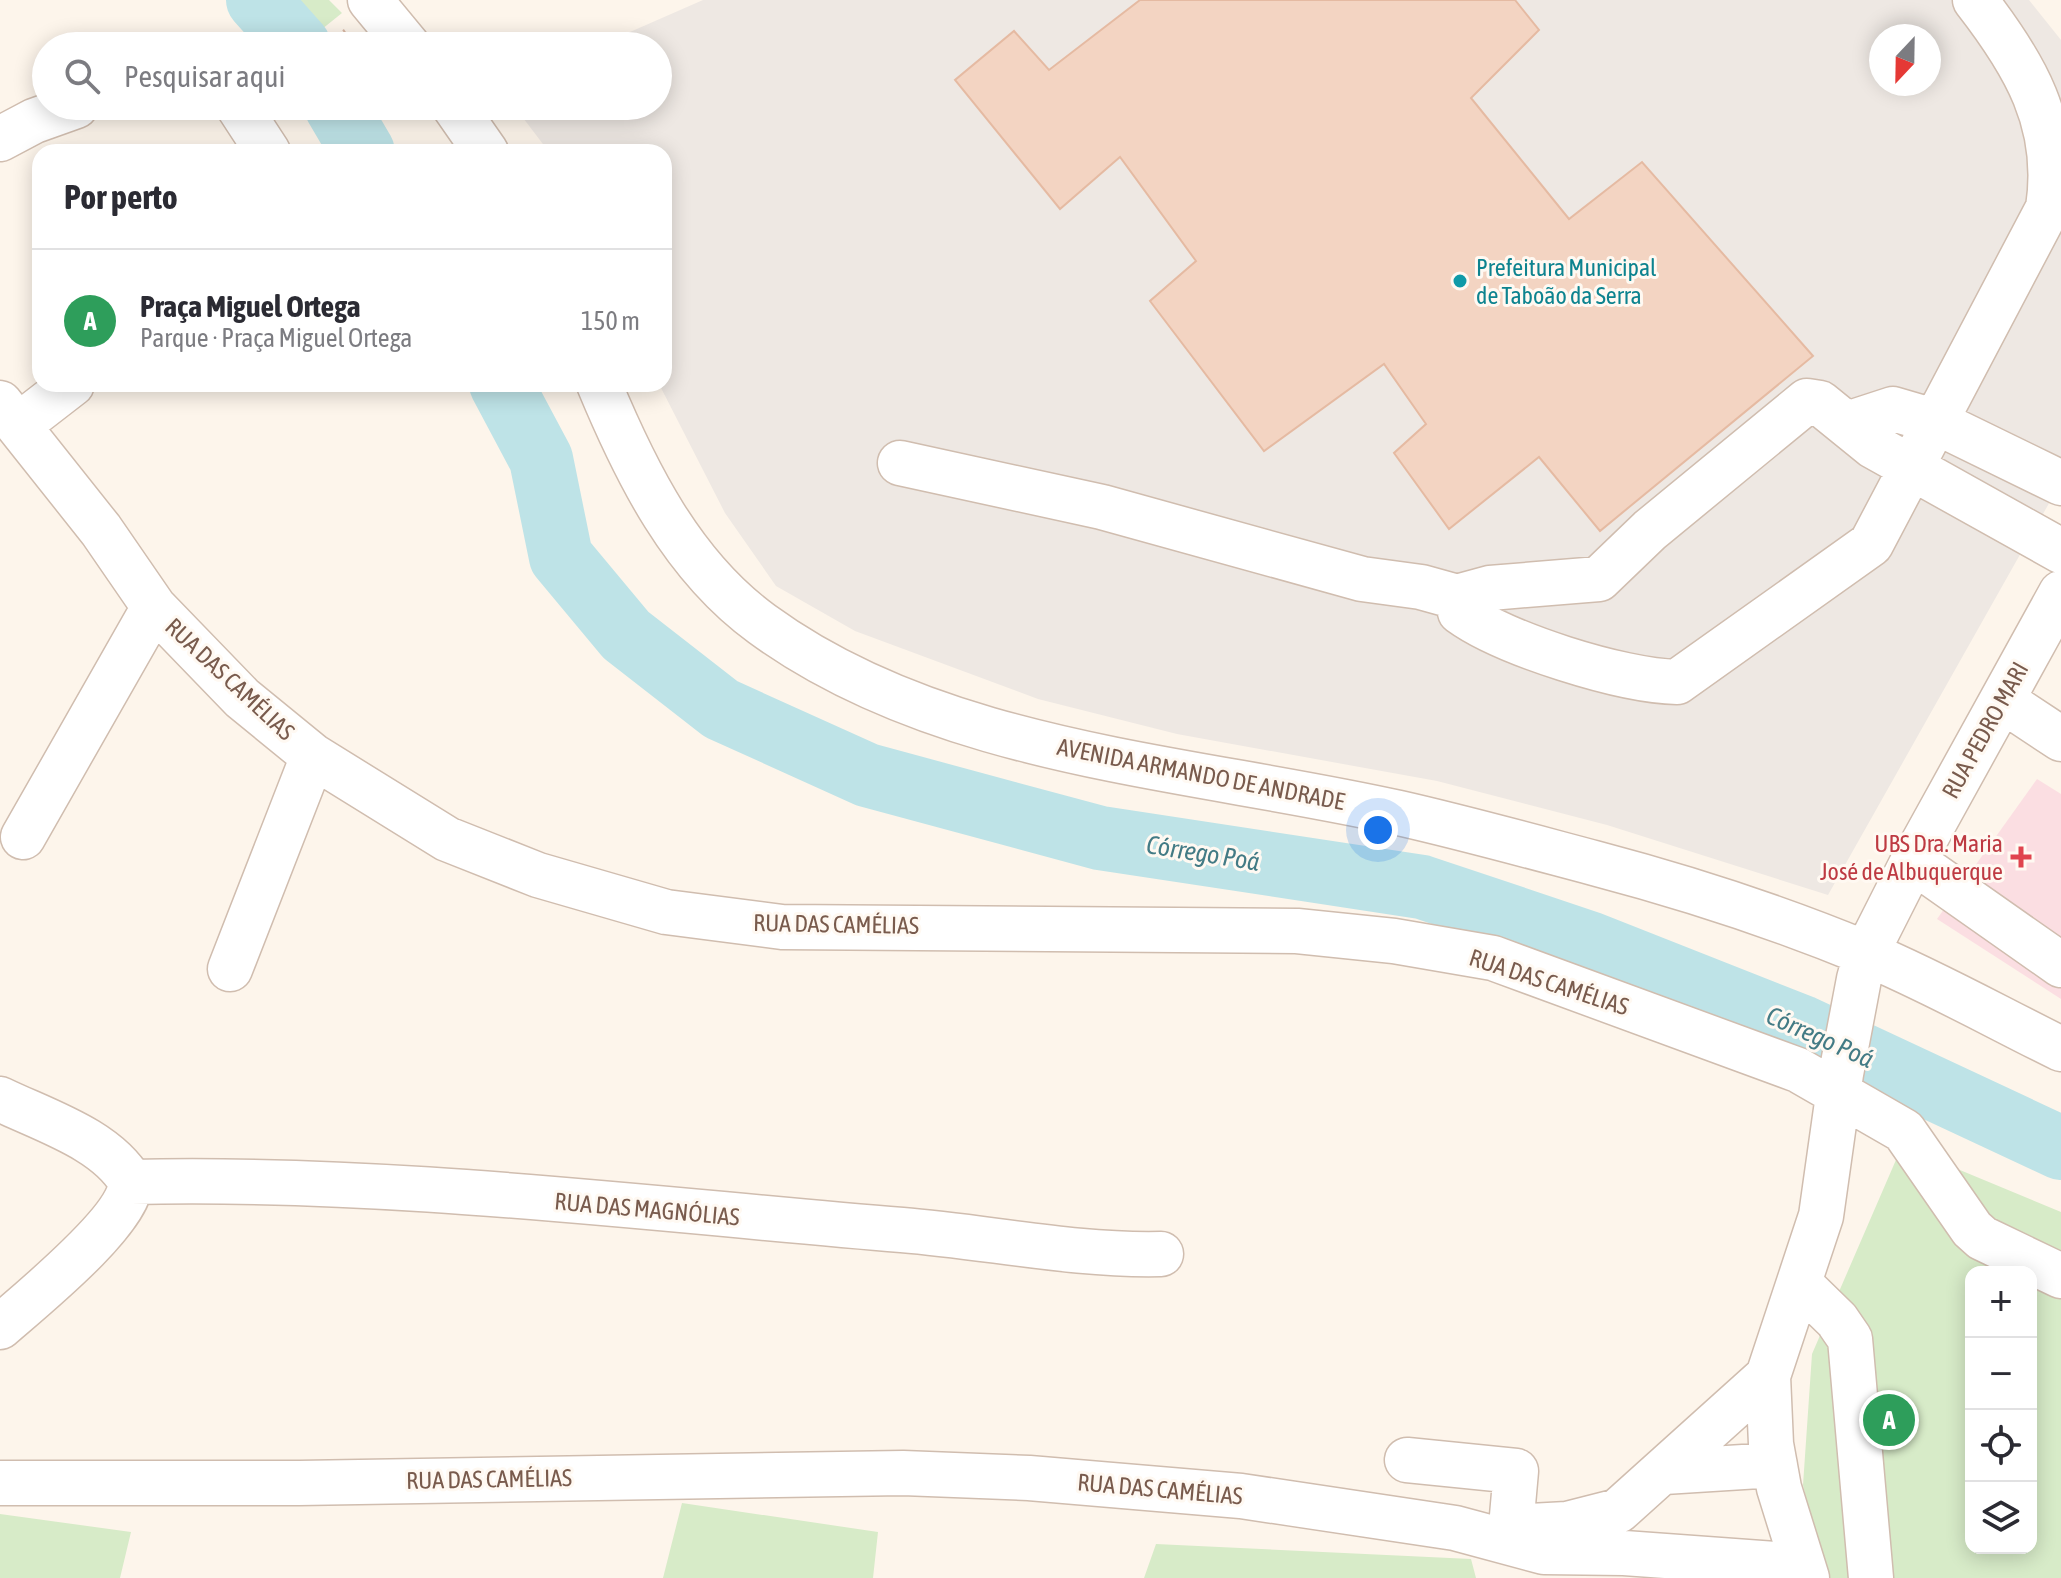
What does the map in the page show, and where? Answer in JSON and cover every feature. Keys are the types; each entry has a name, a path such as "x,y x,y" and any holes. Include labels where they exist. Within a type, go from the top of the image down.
{"street":[{"path":"370,0 396,32"},
{"path":"1457,597 1460,612 1500,635 1644,681 1677,682 1871,544 2048,208 2056,185 2059,159 2054,125 2039,92 2014,51 1975,0"},
{"path":"0,139 37,120"},
{"path":"247,120 263,144"},
{"path":"464,120 480,144"},
{"path":"10,414 55,392"},
{"name":"AVENIDA ARMANDO DE ANDRADE","path":"603,392 666,521 703,569 759,622 841,675 932,712 1017,735 1399,813 1602,865 1747,910 1863,966 2061,1049"},
{"path":"900,463 1102,507 1362,579 1421,587 1457,597 1490,588 1599,579 1650,530 1807,401 1820,403 1873,446 2061,551"},
{"path":"1847,424 1893,409 1934,421 2061,483"},
{"name":"RUA DAS CAMÉLIAS","path":"10,414 101,530 154,607 242,698 313,756 447,839 538,875 666,912 782,927 1297,931 1394,941 1493,958 1840,1085 1904,1131 1982,1238 2061,1276"},
{"name":"RUA PEDRO MARI","path":"1768,1376 1801,1285 1821,1216 1840,1085 1863,966 1913,861 2061,593"},
{"path":"23,837 154,607"},
{"path":"2002,700 2061,739"},
{"path":"230,969 313,756"},
{"path":"1913,861 2061,965"},
{"path":"0,1099 84,1139 125,1172 131,1182 123,1209 107,1230 0,1327"},
{"name":"RUA DAS MAGNÓLIAS","path":"131,1182 273,1182 512,1197 970,1236 1131,1255 1161,1254"},
{"path":"1801,1285 1837,1320 1850,1339 1871,1578"},
{"path":"1768,1376 1775,1465 1805,1572"},
{"name":"RUA DAS CAMÉLIAS","path":"0,1483 299,1483 903,1473 1029,1478 1241,1496 1455,1528 1544,1552 1621,1532 1664,1472 1768,1376"},
{"path":"1407,1460 1516,1471 1511,1527"},
{"path":"1664,1472 1775,1465"},
{"name":"RUA DAS CAMÉLIAS","path":"1455,1528 1567,1524 1621,1532 1805,1572"}],"shaded area":[{"path":"703,0 2029,0 2061,40 2061,482 1828,895 1607,825 1437,781 1177,734 1038,699 855,631 776,586 725,513 663,392 672,392 672,144 543,144 525,120 672,120 672,32 630,32"},
{"name":"UBS Dra. Maria José de Albuquerque","path":"2037,779 2061,794 2061,999 1937,919"}],"green space":[{"path":"246,0 329,0 342,13 318,32 268,32"},
{"path":"1902,1146 2061,1212 2061,1578 1826,1578 1803,1485 1812,1354"},
{"path":"682,1503 878,1532 873,1578 663,1578"},
{"path":"0,1514 131,1532 120,1578 0,1578"},
{"path":"1156,1544 1471,1559 1476,1578 1144,1578"}],"building":[{"name":"Prefeitura Municipal de Taboão da Serra","path":"1140,0 1515,0 1539,30 1471,98 1569,219 1642,162 1813,356 1600,531 1539,457 1449,529 1394,453 1426,424 1384,364 1264,451 1150,301 1196,261 1120,157 1060,209 955,80 1014,31 1049,70"}],"waterway":[{"name":"Córrego Poá","path":"258,0 287,32"},
{"name":"Córrego Poá","path":"344,120 358,144"},
{"name":"Córrego Poá","path":"505,392 541,459 561,557 626,635 721,709 867,775 1100,838 1422,887 1589,943 1802,1027 2061,1148"}],"place":[{"name":"Prefeitura Municipal de Taboão da Serra","path":"1460,281"},
{"name":"UBS Dra. Maria José de Albuquerque","path":"2021,857"},
{"name":"Praça Miguel Ortega","path":"1889,1420"}]}
